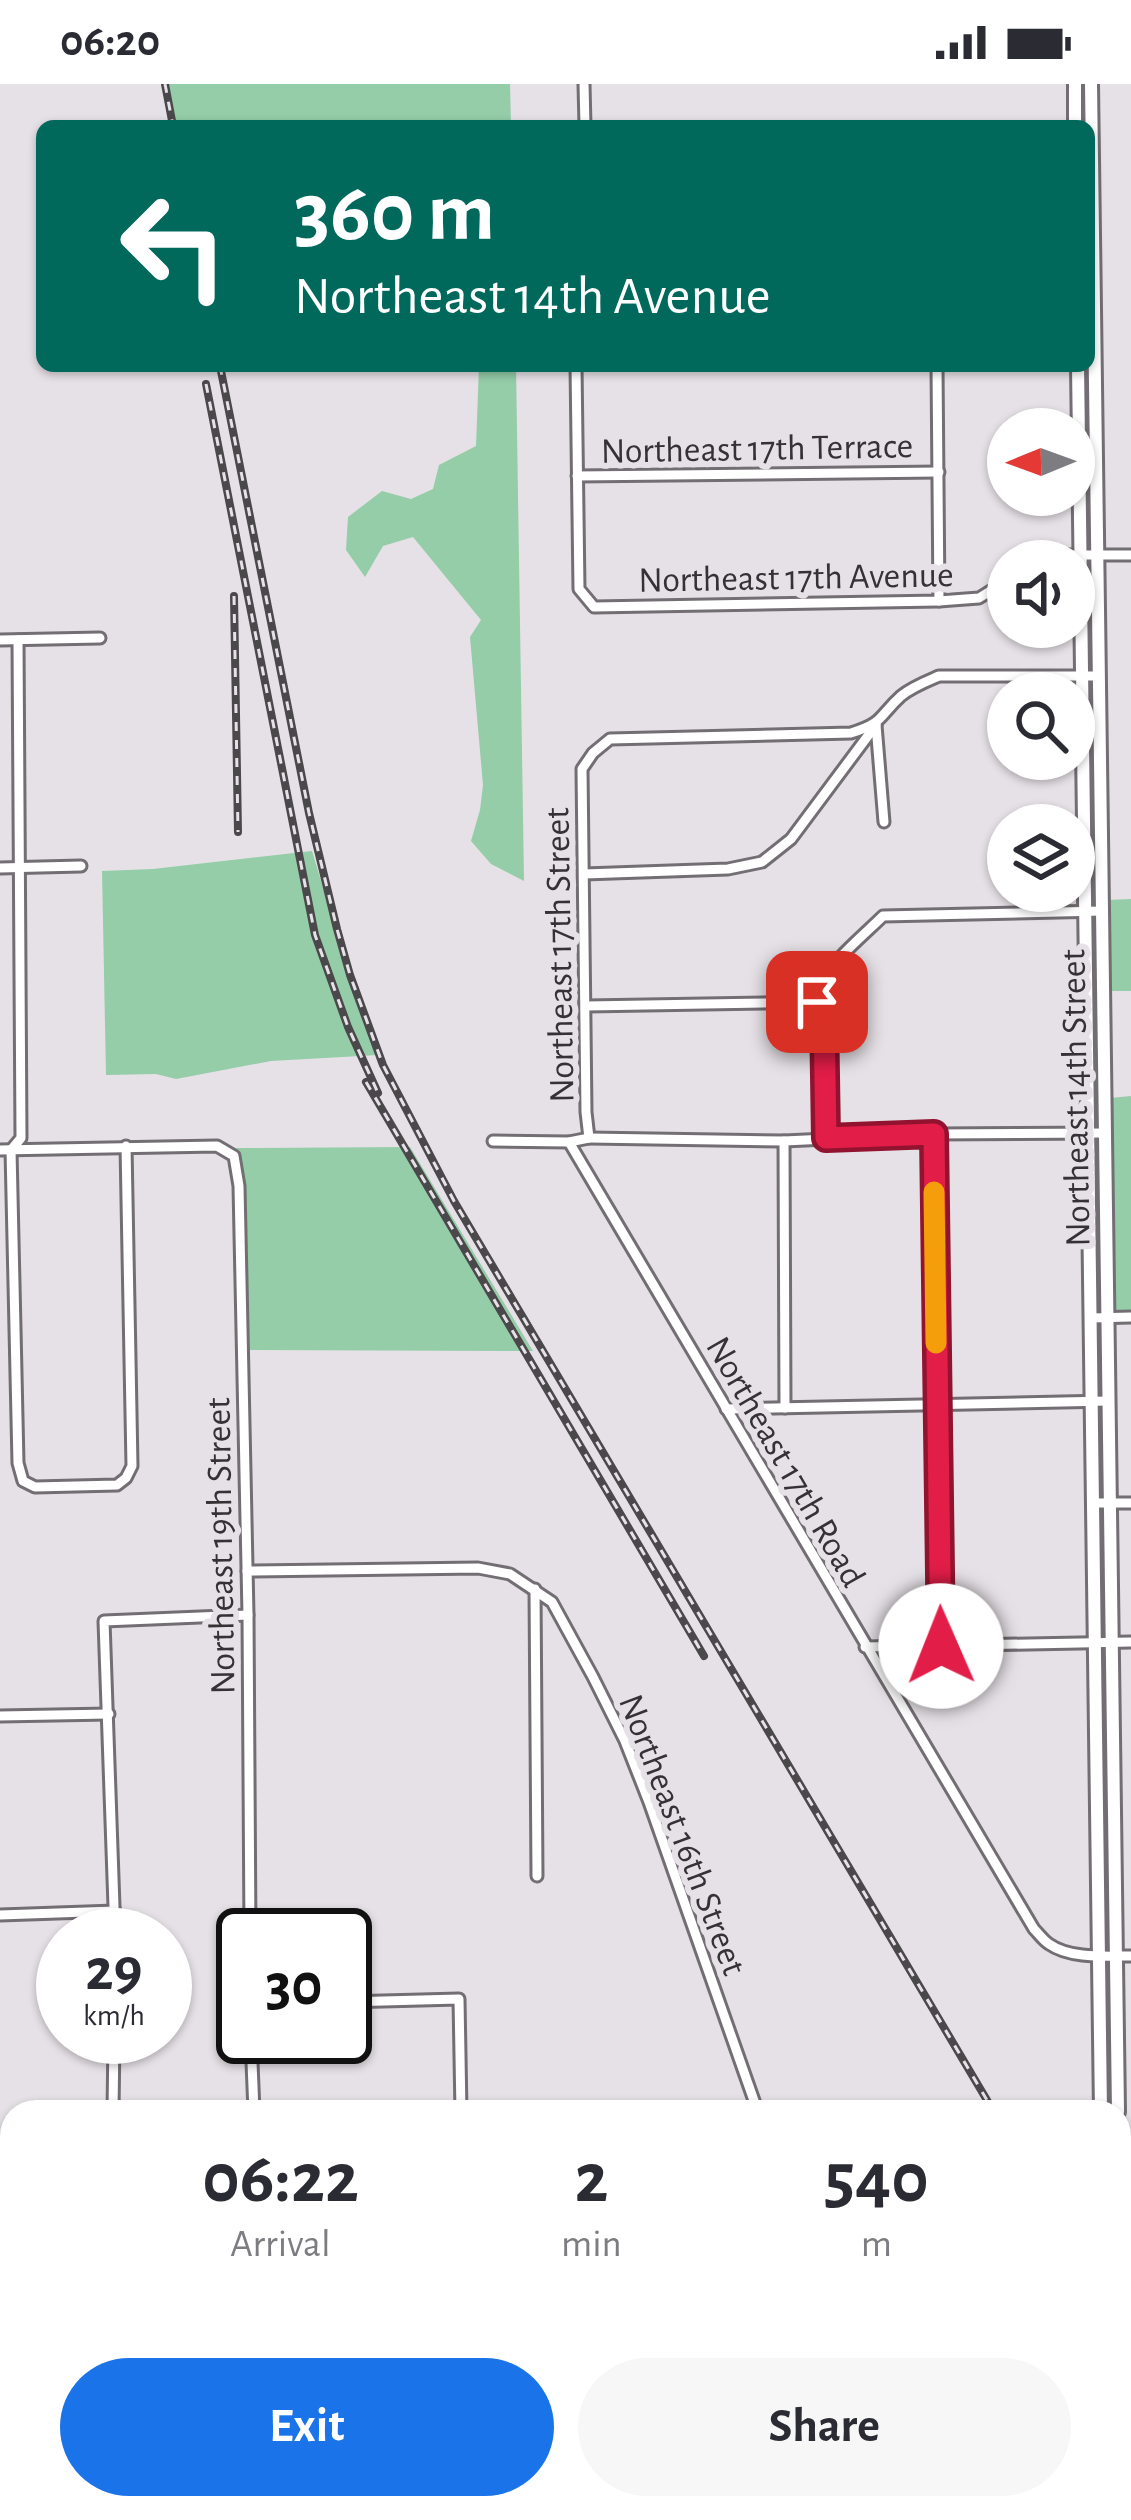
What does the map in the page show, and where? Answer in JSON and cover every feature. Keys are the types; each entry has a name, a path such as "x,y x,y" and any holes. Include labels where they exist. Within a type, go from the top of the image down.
{"main road":[{"path":"1075,84 1075,120"},
{"name":"Northeast 14th Street","path":"1091,84 1091,120"},
{"name":"Northeast 14th Street","path":"1078,372 1081,540"},
{"name":"Northeast 14th Street","path":"1095,372 1118,2100"},
{"name":"Northeast 14th Street","path":"1085,912 1102,2100"}],"street":[{"path":"584,84 585,120"},
{"path":"576,372 577,476"},
{"path":"938,372 939,601"},
{"name":"Northeast 17th Terrace","path":"577,476 939,472"},
{"name":"Northeast 17th Avenue","path":"577,476 578,589 594,607 939,601 987,594"},
{"path":"1097,555 1131,555"},
{"path":"0,640 100,638"},
{"path":"6,1150 21,1138 18,640"},
{"path":"584,874 728,869 762,862 791,839 898,698 939,676 987,676"},
{"path":"876,725 884,822"},
{"name":"Northeast 17th Street","path":"493,1141 590,1138 582,769 593,753 610,739 850,733 876,725"},
{"path":"0,868 81,866"},
{"path":"1095,911 1102,911"},
{"path":"826,1138 824,1015 817,1002 820,986 846,951 883,916 1085,912"},
{"path":"587,1006 817,1002"},
{"path":"590,1138 784,1141 1105,1133"},
{"path":"934,1134 941,1646"},
{"path":"784,1141 785,1408"},
{"name":"Northeast 17th Road","path":"568,1142 1034,1929 1050,1945 1099,1956 1131,1956"},
{"path":"126,1146 133,1466 117,1486 35,1487 23,1480 18,1463 6,1150 126,1146"},
{"name":"Northeast 19th Street","path":"126,1146 217,1146 234,1156 248,1615 250,1908"},
{"path":"1091,1318 1131,1317"},
{"path":"727,1409 1108,1401"},
{"path":"1093,1503 1131,1502"},
{"path":"247,1570 478,1568 510,1574 535,1589 537,1876"},
{"name":"Northeast 16th Street","path":"535,1589 552,1602 565,1622 625,1742 754,2100"},
{"path":"115,1908 104,1621 248,1615"},
{"path":"865,1647 1131,1642"},
{"path":"0,1716 109,1714"},
{"path":"0,1915 36,1914"},
{"path":"372,2001 459,1999 461,2100"},
{"path":"113,2064 113,2100"},
{"path":"252,2064 254,2100"}],"green space":[{"path":"165,84 510,84 511,120 172,120"},
{"path":"479,372 516,372 524,881 491,864 471,841 483,785 470,637 481,620 413,537 383,546 365,577 346,550 348,517 382,491 411,499 433,489 439,465 476,446"},
{"path":"312,851 378,1055 271,1061 176,1079 156,1074 106,1075 102,871"},
{"path":"1131,899 1131,991 1108,991 1107,900"},
{"path":"1131,1096 1131,1313 1112,1313 1110,1098"},
{"path":"410,1147 533,1351 248,1350 241,1154 236,1148"}],"railway":[{"path":"165,84 172,120"},
{"path":"221,372 309,813 350,975 383,1065 454,1201 987,2100"},
{"path":"206,384 315,935 378,1093"},
{"path":"234,596 238,832"},
{"path":"366,1082 704,1656"}],"slow traffic":[{"path":"934,1192 936,1343"}],"route":[{"path":"817,1002 824,1015 826,1138 934,1134 941,1646"}]}
